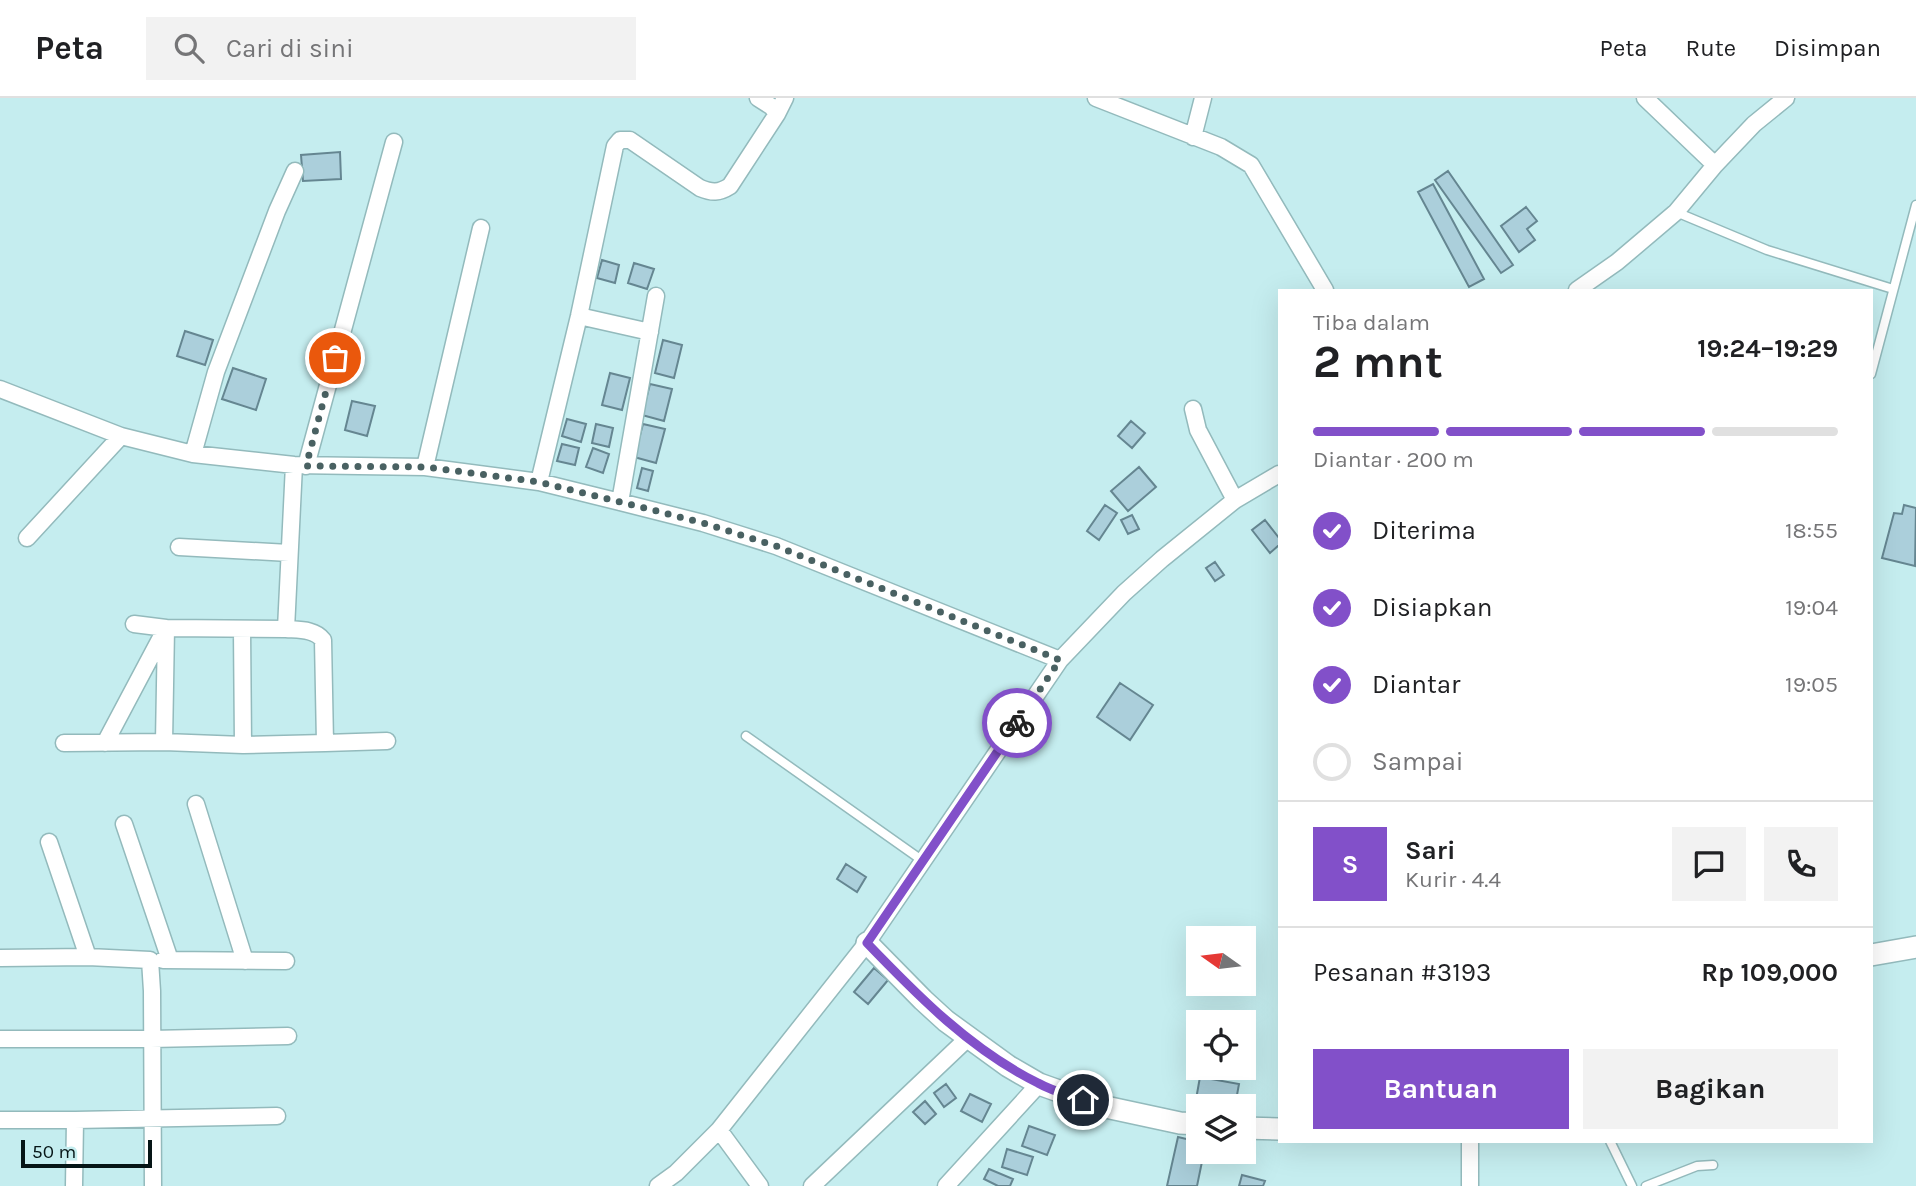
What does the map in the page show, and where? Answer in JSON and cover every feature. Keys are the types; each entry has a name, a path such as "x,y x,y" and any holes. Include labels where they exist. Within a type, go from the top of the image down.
{"street":[{"path":"758,98 772,107 777,114"},
{"path":"539,482 617,143 620,140 629,140 700,188 711,192 721,191 730,186 785,98"},
{"path":"1096,98 1221,147 1251,165 1324,289"},
{"path":"1193,137 1203,98"},
{"path":"1645,98 1715,165"},
{"path":"1578,289 1617,262 1676,212 1754,124 1786,98"},
{"path":"286,629 289,553 300,465 394,142"},
{"path":"193,454 216,373 295,170"},
{"path":"425,467 481,228"},
{"path":"620,502 656,296"},
{"path":"579,316 650,332"},
{"path":"0,389 121,436 193,454 300,465 425,467 539,482 703,523 776,546 1060,660"},
{"path":"1193,409 1198,430 1235,500"},
{"path":"27,538 121,436"},
{"path":"658,1186 676,1173 719,1130 867,943 1060,660 1124,593 1162,559 1235,500 1278,475"},
{"path":"179,547 289,553"},
{"path":"134,624 166,628 286,629 318,634 323,640 325,743"},
{"path":"164,742 166,628"},
{"path":"105,743 166,628"},
{"path":"242,630 243,745"},
{"path":"64,743 164,742 243,745 387,741"},
{"path":"196,804 246,961"},
{"path":"124,824 170,960"},
{"path":"49,842 88,957"},
{"path":"867,943 923,1000 968,1038 1039,1084 1101,1106 1186,1123"},
{"path":"1873,955 1916,947"},
{"path":"1,954 150,960 286,961"},
{"path":"150,960 153,1186"},
{"path":"0,1039 288,1036"},
{"path":"812,1186 968,1038"},
{"path":"946,1186 1039,1084"},
{"path":"0,1120 277,1116"},
{"path":"74,1186 75,1120"},
{"path":"1256,1128 1278,1129"},
{"path":"719,1130 760,1186"},
{"path":"1470,1143 1470,1186"}],"lane":[{"path":"1873,366 1916,205"},
{"path":"1676,212 1767,250 1893,289"},
{"path":"746,736 923,861"},
{"path":"1611,1143 1632,1186"},
{"path":"1646,1186 1697,1166 1713,1165"}],"building":[{"path":"340,152 341,179 303,181 301,155"},
{"path":"1448,171 1513,265 1501,273 1435,180"},
{"path":"1433,184 1484,279 1469,287 1418,192"},
{"path":"1526,207 1537,221 1527,229 1535,240 1519,252 1501,226"},
{"path":"602,260 619,265 615,283 597,278"},
{"path":"634,263 654,269 647,289 628,283"},
{"path":"185,331 213,340 205,365 177,356"},
{"path":"663,340 682,345 674,378 655,373"},
{"path":"233,368 266,379 256,410 222,399"},
{"path":"610,373 630,378 622,410 602,405"},
{"path":"650,384 672,389 664,421 642,415"},
{"path":"352,401 375,406 367,436 345,430"},
{"path":"567,419 586,424 581,442 562,436"},
{"path":"1131,421 1145,433 1132,448 1118,436"},
{"path":"596,424 613,428 609,447 592,443"},
{"path":"643,424 665,429 656,463 634,457"},
{"path":"562,444 579,448 575,465 557,461"},
{"path":"593,448 609,454 603,473 586,467"},
{"path":"1139,467 1156,487 1128,511 1111,491"},
{"path":"642,468 653,471 648,491 637,488"},
{"path":"1105,505 1117,513 1099,540 1087,531"},
{"path":"1904,505 1916,508 1915,566 1882,558 1894,513 1902,514"},
{"path":"1132,515 1139,529 1128,534 1121,520"},
{"path":"1265,520 1278,537 1278,546 1270,553 1252,530"},
{"path":"1215,562 1224,575 1215,581 1206,568"},
{"path":"1120,683 1153,705 1130,740 1097,717"},
{"path":"846,864 866,877 857,892 837,879"},
{"path":"874,968 888,980 868,1004 854,992"},
{"path":"1199,1080 1239,1084 1237,1094 1197,1094"},
{"path":"946,1084 956,1098 944,1107 934,1093"},
{"path":"970,1094 991,1104 982,1122 961,1111"},
{"path":"925,1101 936,1114 925,1124 913,1112"},
{"path":"1029,1126 1055,1135 1047,1155 1022,1146"},
{"path":"1178,1137 1186,1139 1186,1164 1202,1164 1197,1186 1167,1186"},
{"path":"1007,1149 1033,1157 1027,1175 1002,1167"},
{"path":"989,1169 1013,1179 1010,1186 998,1186 984,1179"},
{"path":"1242,1175 1265,1181 1263,1186 1239,1186"}],"way so far":[{"path":"335,358 306,466 425,467 539,482 703,523 776,546 1060,660 1017,723"}],"route":[{"path":"1017,723 867,943 923,1000 968,1038 1039,1084 1083,1100"}]}
